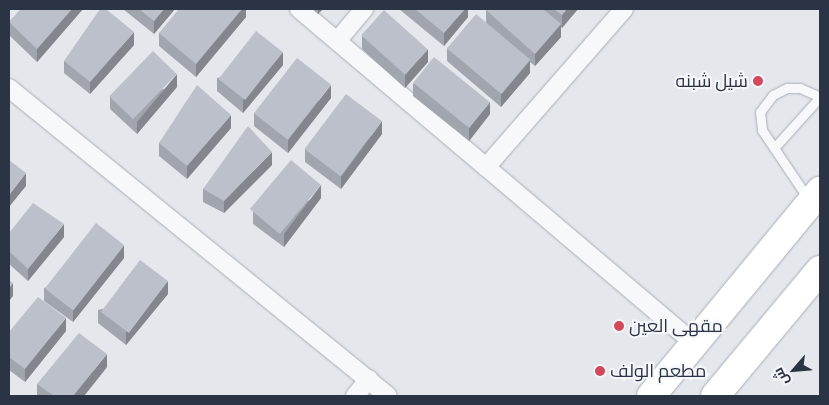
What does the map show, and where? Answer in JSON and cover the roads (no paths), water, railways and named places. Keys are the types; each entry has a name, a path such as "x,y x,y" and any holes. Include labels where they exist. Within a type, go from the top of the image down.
{"main road":[{"path":"651,396 815,197"},
{"path":"715,396 820,270"}],"street":[{"path":"299,9 695,344"},
{"path":"337,41 364,9"},
{"path":"486,167 624,9"},
{"path":"9,88 388,396"},
{"path":"355,396 369,379"}],"lane":[{"path":"774,148 820,97 793,87 773,95 760,112 759,118 762,130 774,148 815,197"}],"place":[{"name":"شيل شبنه","path":"758,81"},
{"name":"مقهى العين","path":"619,326"},
{"name":"مطعم الولف","path":"600,371"}]}
